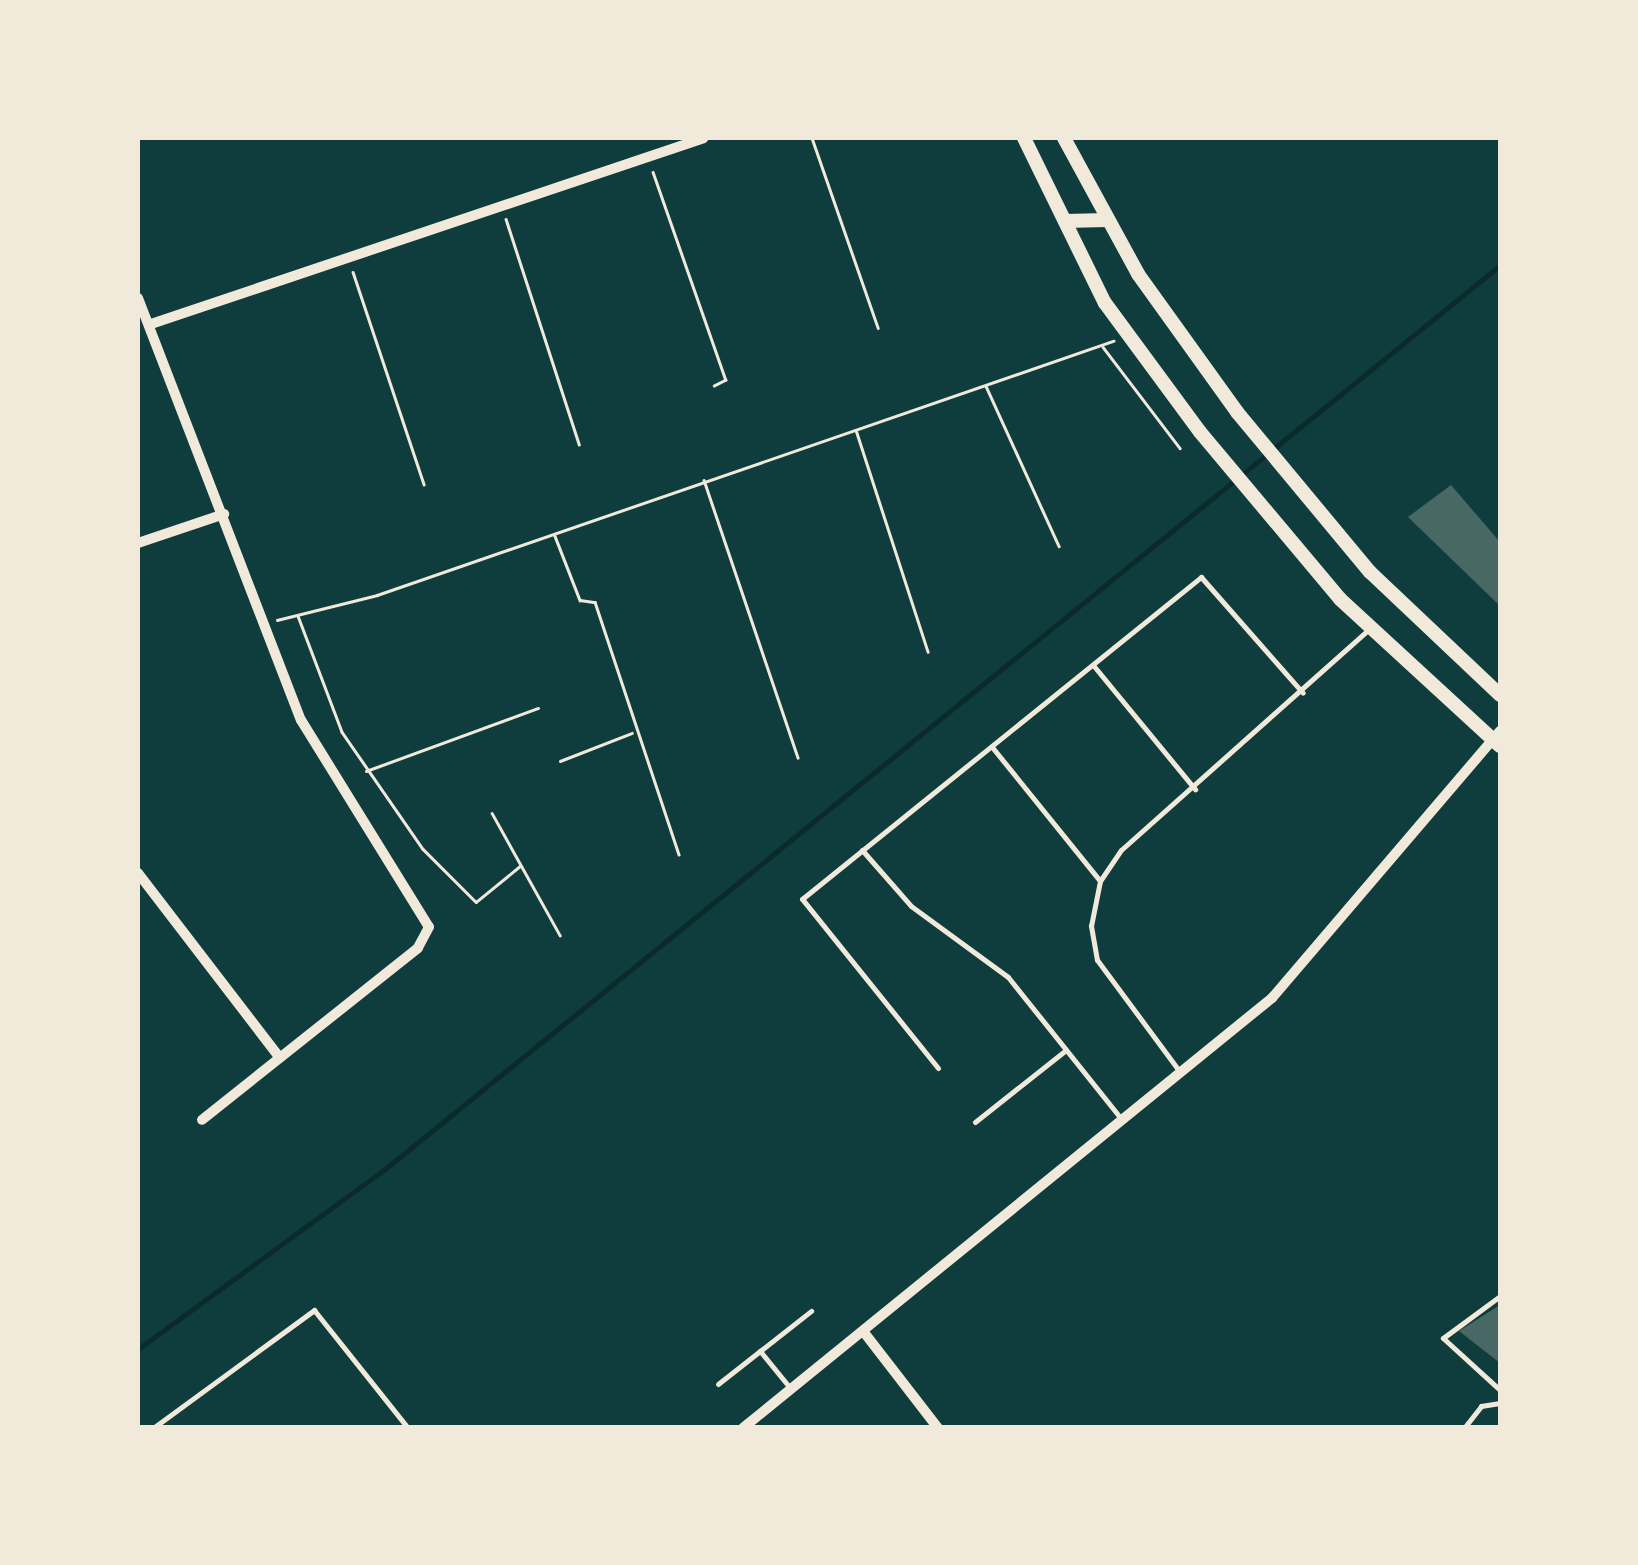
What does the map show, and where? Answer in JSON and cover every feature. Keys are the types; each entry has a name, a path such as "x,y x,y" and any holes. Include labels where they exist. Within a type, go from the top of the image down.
{"main road":[{"path":"1024,138 1125,332 1205,439 1369,629 1498,739"},
{"path":"1064,138 1107,220 1237,412 1370,572 1500,695"},
{"path":"1065,221 1107,220"}],"street":[{"path":"151,324 501,203 704,138"},
{"path":"138,298 300,720 430,927 418,948 202,1120"},
{"path":"138,543 224,514"},
{"path":"743,1428 1182,1074 1321,951 1498,739"},
{"path":"138,873 280,1058"},
{"path":"863,1331 938,1428"}],"lane":[{"path":"938,1068 802,899 1201,577 1303,693"},
{"path":"1182,1074 1097,960 1091,926 1100,881 1121,850 1303,693 1369,629"},
{"path":"1094,665 1195,789"},
{"path":"992,748 1100,881"},
{"path":"862,850 911,906 994,963 1123,1122"},
{"path":"975,1122 1066,1050"},
{"path":"1500,1296 1443,1338 1500,1390"},
{"path":"152,1428 314,1310 408,1428"},
{"path":"718,1384 811,1310"},
{"path":"760,1352 791,1388"},
{"path":"1464,1428 1480,1406 1500,1403"}],"path":[{"path":"812,138 878,328"},
{"path":"648,156 726,380 714,386"},
{"path":"501,203 579,444"},
{"path":"348,256 424,484"},
{"path":"261,623 298,616 554,535 704,479 1102,346 1125,332"},
{"path":"1102,346 1180,448"},
{"path":"986,384 1059,546"},
{"path":"856,428 928,652"},
{"path":"704,479 798,757"},
{"path":"554,535 580,600 595,602 633,733 680,854"},
{"path":"298,616 366,771 476,902 520,866"},
{"path":"366,771 538,708"},
{"path":"560,760 633,733"},
{"path":"492,813 560,936"}],"building":[{"path":"1451,485 1500,542 1500,606 1408,517"},
{"path":"1500,1305 1500,1363 1459,1331"}],"waterway":[{"path":"138,1349 385,1169 1500,265"}]}
